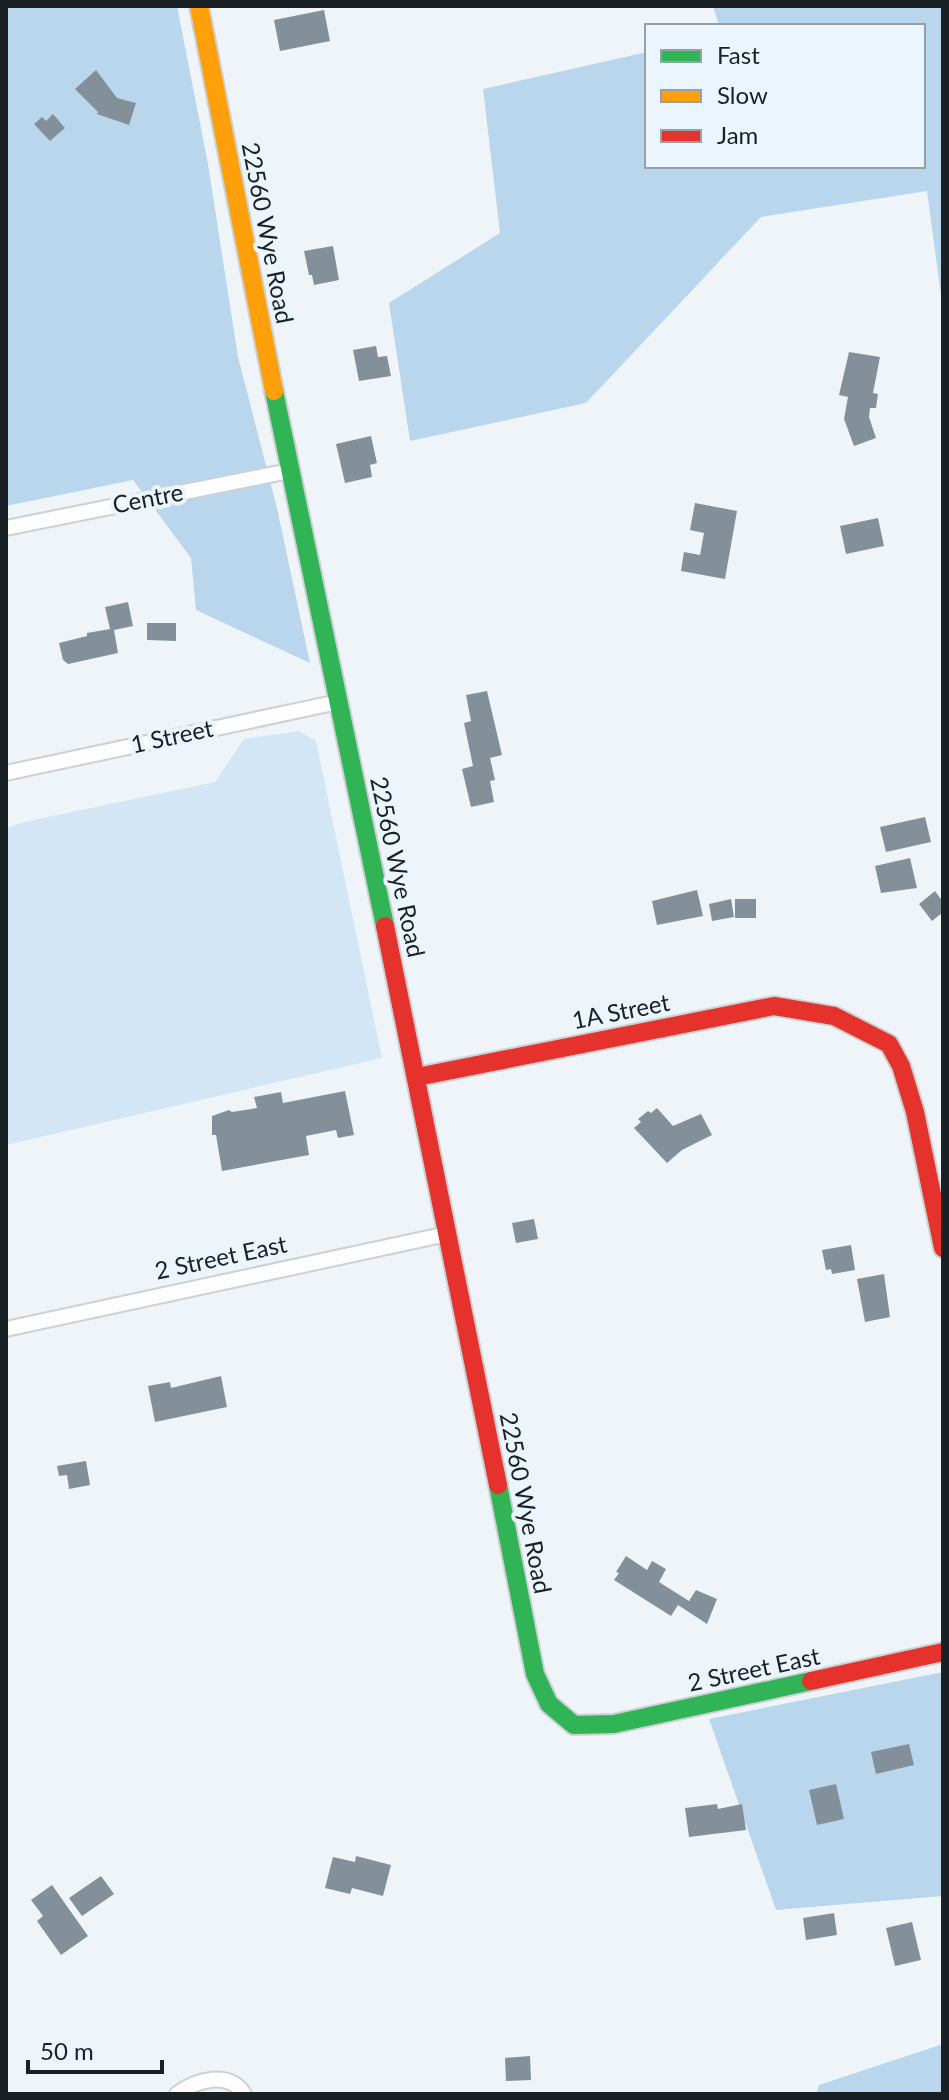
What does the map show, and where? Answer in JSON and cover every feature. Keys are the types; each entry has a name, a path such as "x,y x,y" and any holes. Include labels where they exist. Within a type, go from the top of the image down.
{"street":[{"name":"22560 Wye Road","path":"199,6 289,471 417,1077 535,1674 549,1704 574,1725"},
{"name":"Centre","path":"6,528 289,471"},
{"name":"1 Street","path":"6,773 338,702"},
{"name":"1A Street","path":"417,1077 774,1006 834,1016 889,1044 901,1066 915,1112 943,1248"},
{"name":"2 Street East","path":"6,1329 447,1234"},
{"name":"2 Street East","path":"574,1725 614,1724 943,1652"},
{"path":"177,2094 200,2082 216,2079 230,2081 244,2094"}],"shaded area":[{"path":"6,6 177,6 208,164 238,357 277,508 310,663 196,610 191,558 133,480 6,506"},
{"path":"713,6 943,6 943,310 927,191 761,217 586,403 410,441 389,303 500,233 483,89 645,52 645,168 925,168 925,24 718,24"},
{"path":"299,731 316,741 382,1058 6,1145 6,828 215,782 244,739"},
{"path":"943,1672 943,1896 776,1910 709,1719"},
{"path":"943,2044 943,2094 816,2094 819,2085"}],"building":[{"path":"324,10 330,41 280,51 274,20"},
{"path":"96,70 117,98 136,103 129,125 97,114 75,89"},
{"path":"53,114 65,128 50,141 34,124 42,117 46,121"},
{"path":"333,246 339,280 314,285 304,251"},
{"path":"376,346 378,357 387,356 391,376 359,381 353,350"},
{"path":"849,352 880,357 873,393 878,394 876,408 870,408 869,417 876,438 854,446 844,419 848,397 839,395"},
{"path":"371,436 377,463 370,465 372,477 345,483 336,444"},
{"path":"695,503 737,511 725,579 681,571 684,552 700,555 704,533 690,530"},
{"path":"878,518 884,546 846,554 840,526"},
{"path":"128,602 133,626 114,630 118,653 68,664 63,660 59,643 110,629 105,607"},
{"path":"147,623 176,623 176,641 147,640"},
{"path":"487,691 502,755 490,758 495,780 490,781 494,802 471,807 462,769 473,766 464,723 471,721 466,695"},
{"path":"925,817 931,842 886,852 880,827"},
{"path":"910,858 917,888 881,893 875,866"},
{"path":"697,890 703,916 657,925 652,901"},
{"path":"935,891 943,902 943,912 932,921 919,904"},
{"path":"731,899 734,917 712,921 709,904"},
{"path":"735,899 756,899 756,918 735,918"},
{"path":"345,1091 354,1135 338,1138 336,1130 306,1136 309,1155 222,1171 216,1135 212,1135 212,1116 229,1110 257,1108 254,1097 281,1092 283,1103"},
{"path":"657,1108 673,1126 701,1114 712,1135 682,1150 667,1163 634,1128 641,1122 638,1119"},
{"path":"534,1219 538,1239 516,1243 512,1223"},
{"path":"851,1245 855,1270 832,1274 831,1269 826,1270 822,1250"},
{"path":"884,1274 890,1317 865,1322 857,1279"},
{"path":"221,1376 227,1407 155,1422 148,1386 170,1382 171,1388"},
{"path":"86,1461 90,1485 69,1489 67,1475 59,1476 57,1466"},
{"path":"626,1556 647,1570 652,1561 666,1569 659,1582 689,1601 696,1590 717,1599 707,1624 678,1605 671,1616 614,1580"},
{"path":"909,1744 914,1765 876,1774 871,1752"},
{"path":"836,1784 844,1819 817,1825 809,1790"},
{"path":"717,1804 718,1809 742,1804 746,1830 689,1837 685,1808"},
{"path":"356,1856 391,1865 383,1896 352,1888 350,1894 325,1888 333,1857 355,1862"},
{"path":"101,1876 114,1894 82,1916 69,1898"},
{"path":"52,1885 88,1936 61,1955 37,1921 43,1916 31,1900"},
{"path":"834,1913 837,1935 806,1940 803,1918"},
{"path":"912,1922 921,1960 895,1966 886,1928"},
{"path":"530,2056 531,2080 506,2081 505,2058"}],"traffic: fast":[{"path":"274,391 385,926"},
{"path":"498,1485 535,1674 549,1704 574,1725 614,1724 811,1681"}],"traffic: slow":[{"path":"199,6 274,391"}],"traffic: jam":[{"path":"385,926 498,1485"},
{"path":"417,1077 774,1006 834,1016 889,1044 901,1066 915,1112 943,1248"},
{"path":"811,1681 943,1652"}]}
